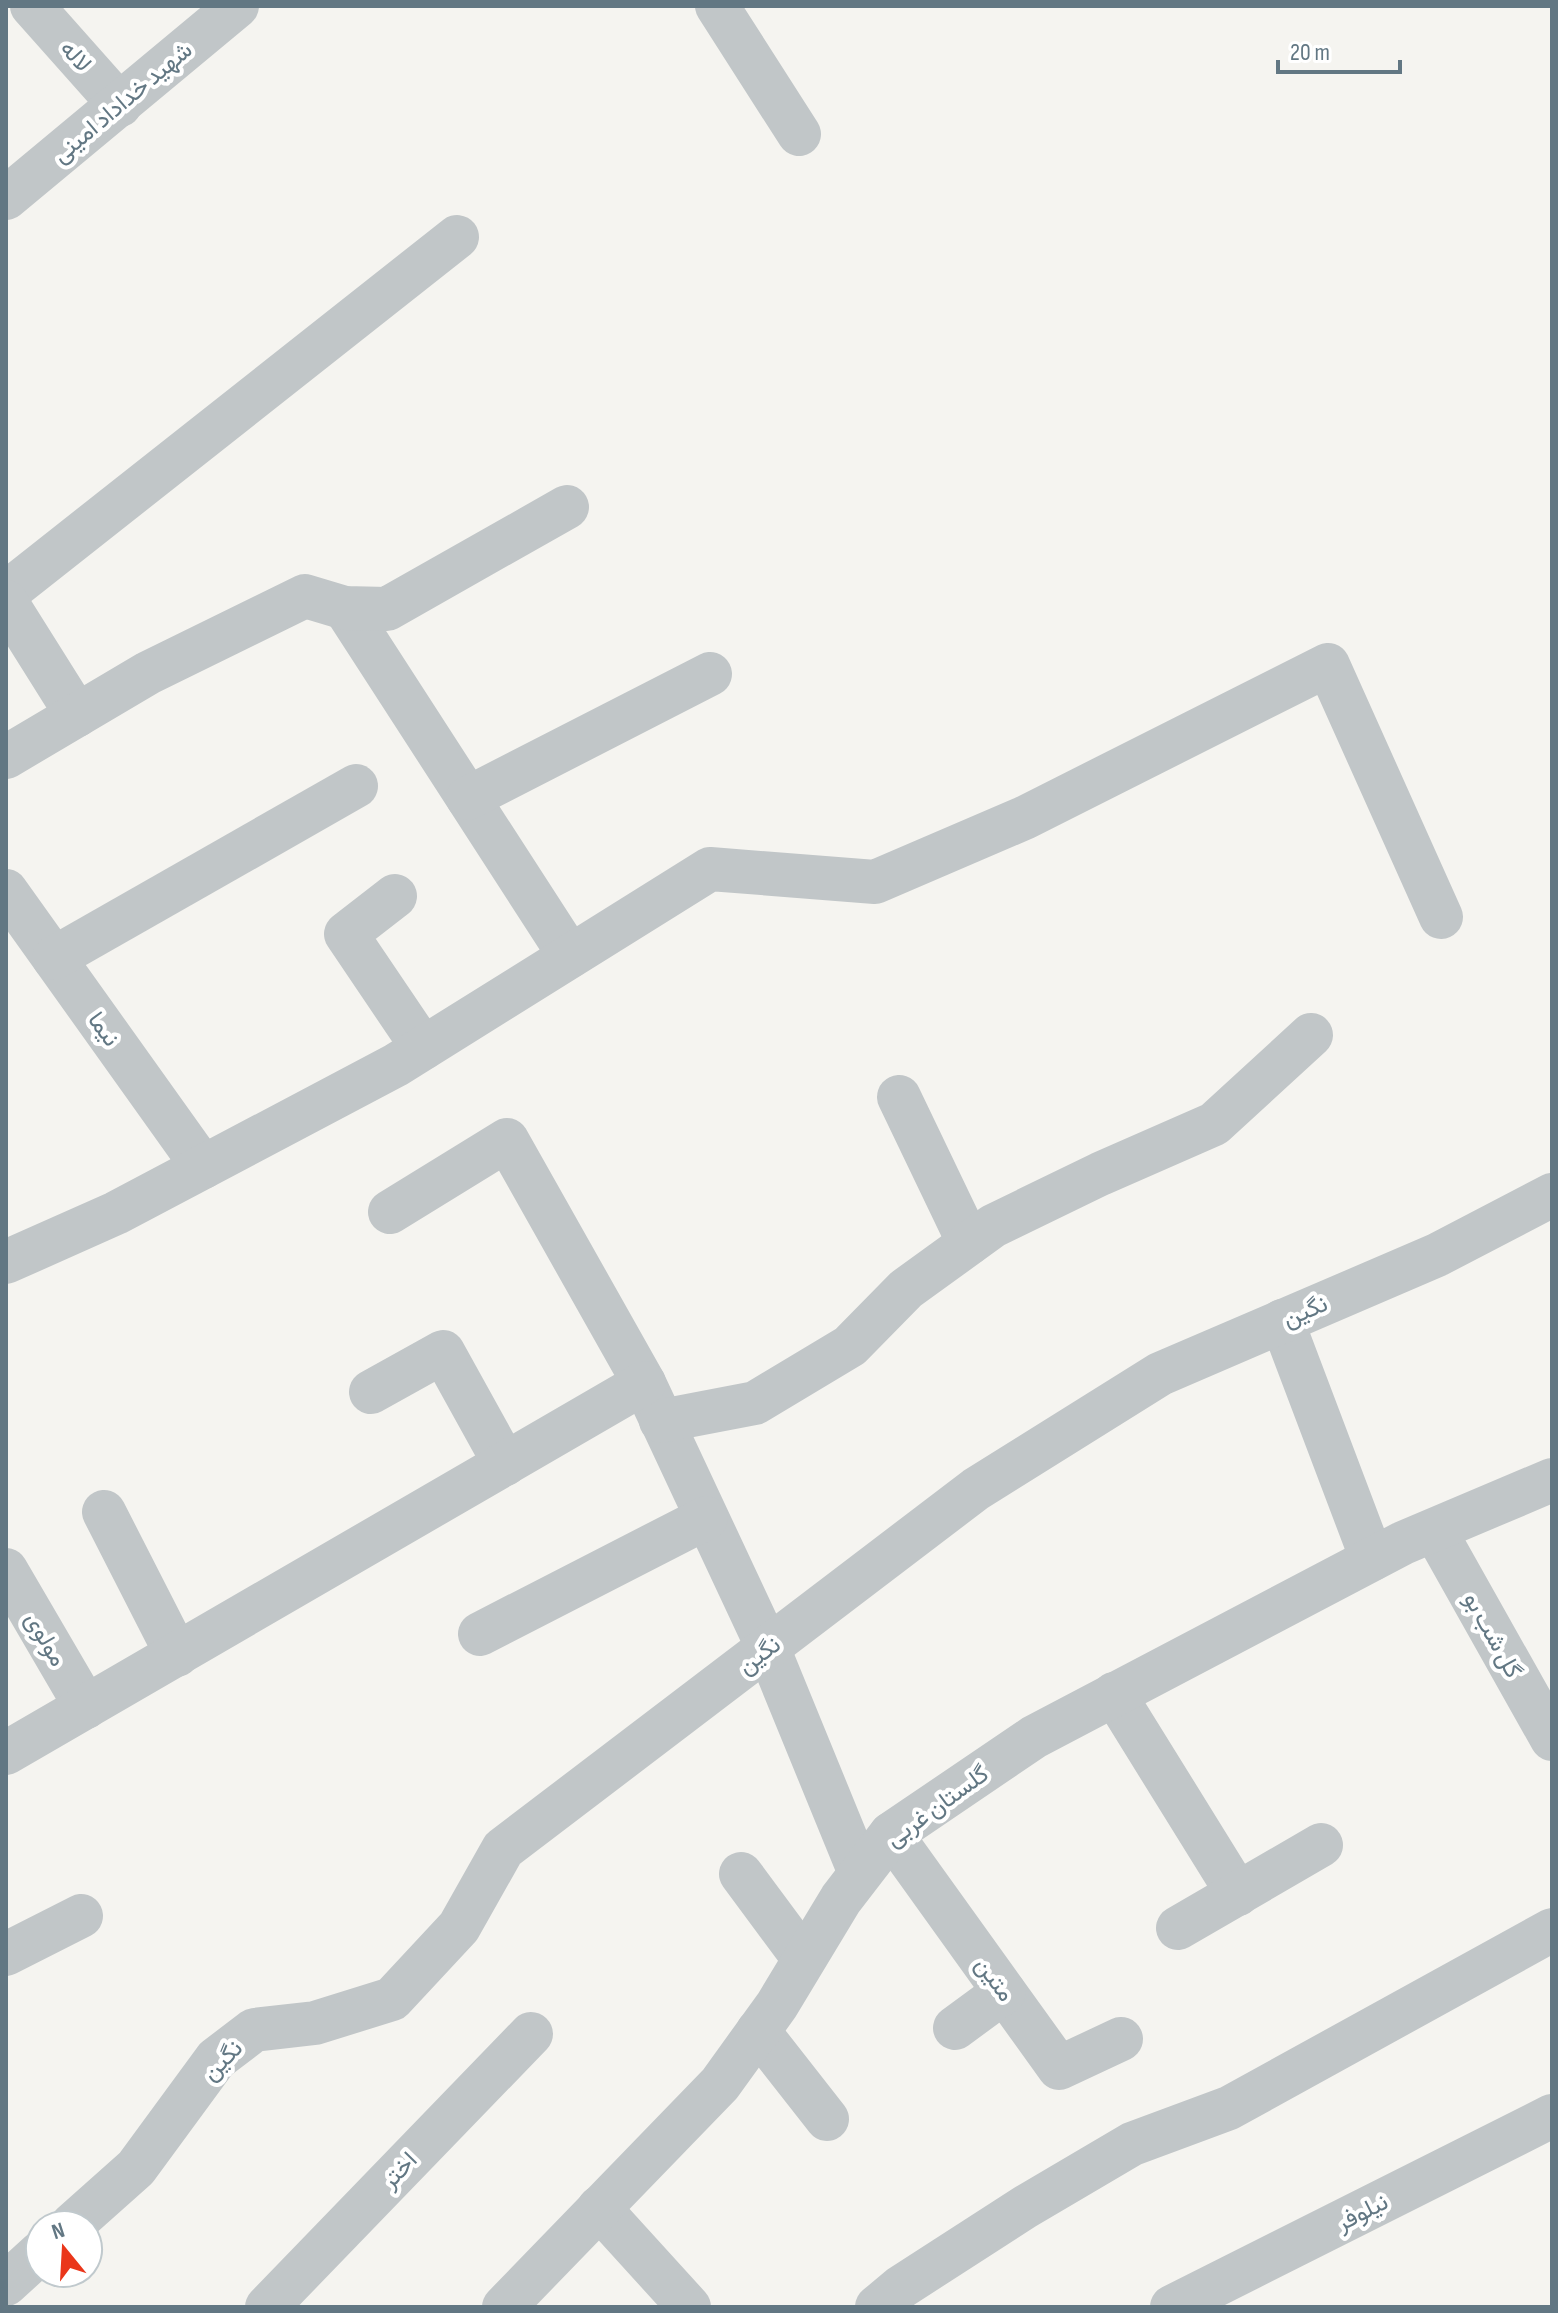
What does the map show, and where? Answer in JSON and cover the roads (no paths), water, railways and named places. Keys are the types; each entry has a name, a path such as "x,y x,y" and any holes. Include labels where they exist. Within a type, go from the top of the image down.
{"street":[{"name":"لاله","path":"32,6 120,105"},
{"name":"شهید خداداد امینی","path":"6,198 237,6"},
{"path":"717,6 799,134"},
{"path":"6,593 457,237"},
{"path":"6,757 148,673 305,596 345,608 387,609 567,507"},
{"path":"6,602 77,715"},
{"path":"345,608 570,956"},
{"path":"6,1262 116,1213 423,1048 710,869 875,882 1024,818 1328,665 1441,917"},
{"path":"468,798 710,674"},
{"path":"54,958 356,786"},
{"path":"395,896 346,934 423,1048"},
{"name":"نیما","path":"9,903 54,958 203,1167"},
{"path":"6,1753 505,1464 653,1402 755,1403 850,1346 906,1289 1006,1219 1214,1124 1311,1035"},
{"path":"899,1097 969,1243"},
{"path":"390,1212 507,1140 653,1402 768,1648 860,1873"},
{"name":"نگین","path":"90,2209 136,2168 216,2059 254,2030 315,2023 392,1999 459,1927 503,1849 976,1489 1160,1374 1437,1255 1552,1195"},
{"path":"1282,1321 1372,1559"},
{"path":"371,1392 443,1352 505,1464"},
{"name":"گلستان غربی","path":"504,2307 720,2084 758,2031 841,1899 891,1834 1034,1737 1114,1694 1403,1543 1552,1480"},
{"path":"104,1512 177,1655"},
{"path":"480,1634 706,1518"},
{"name":"گل شب بو","path":"1435,1531 1552,1739"},
{"name":"مولوی","path":"6,1570 86,1707"},
{"path":"1114,1694 1238,1894"},
{"name":"متین","path":"891,1834 1059,2068 1121,2039"},
{"path":"1178,1928 1321,1845"},
{"path":"741,1874 804,1959"},
{"path":"6,1954 81,1916"},
{"path":"877,2307 901,2287 1025,2207 1132,2144 1229,2108 1552,1930"},
{"path":"955,2028 1004,1992"},
{"path":"758,2031 827,2119"},
{"name":"اختر","path":"267,2307 531,2034"},
{"name":"نیلوفر","path":"1172,2307 1552,2116"},
{"path":"599,2208 689,2307"},
{"path":"6,2284 24,2268"}]}
